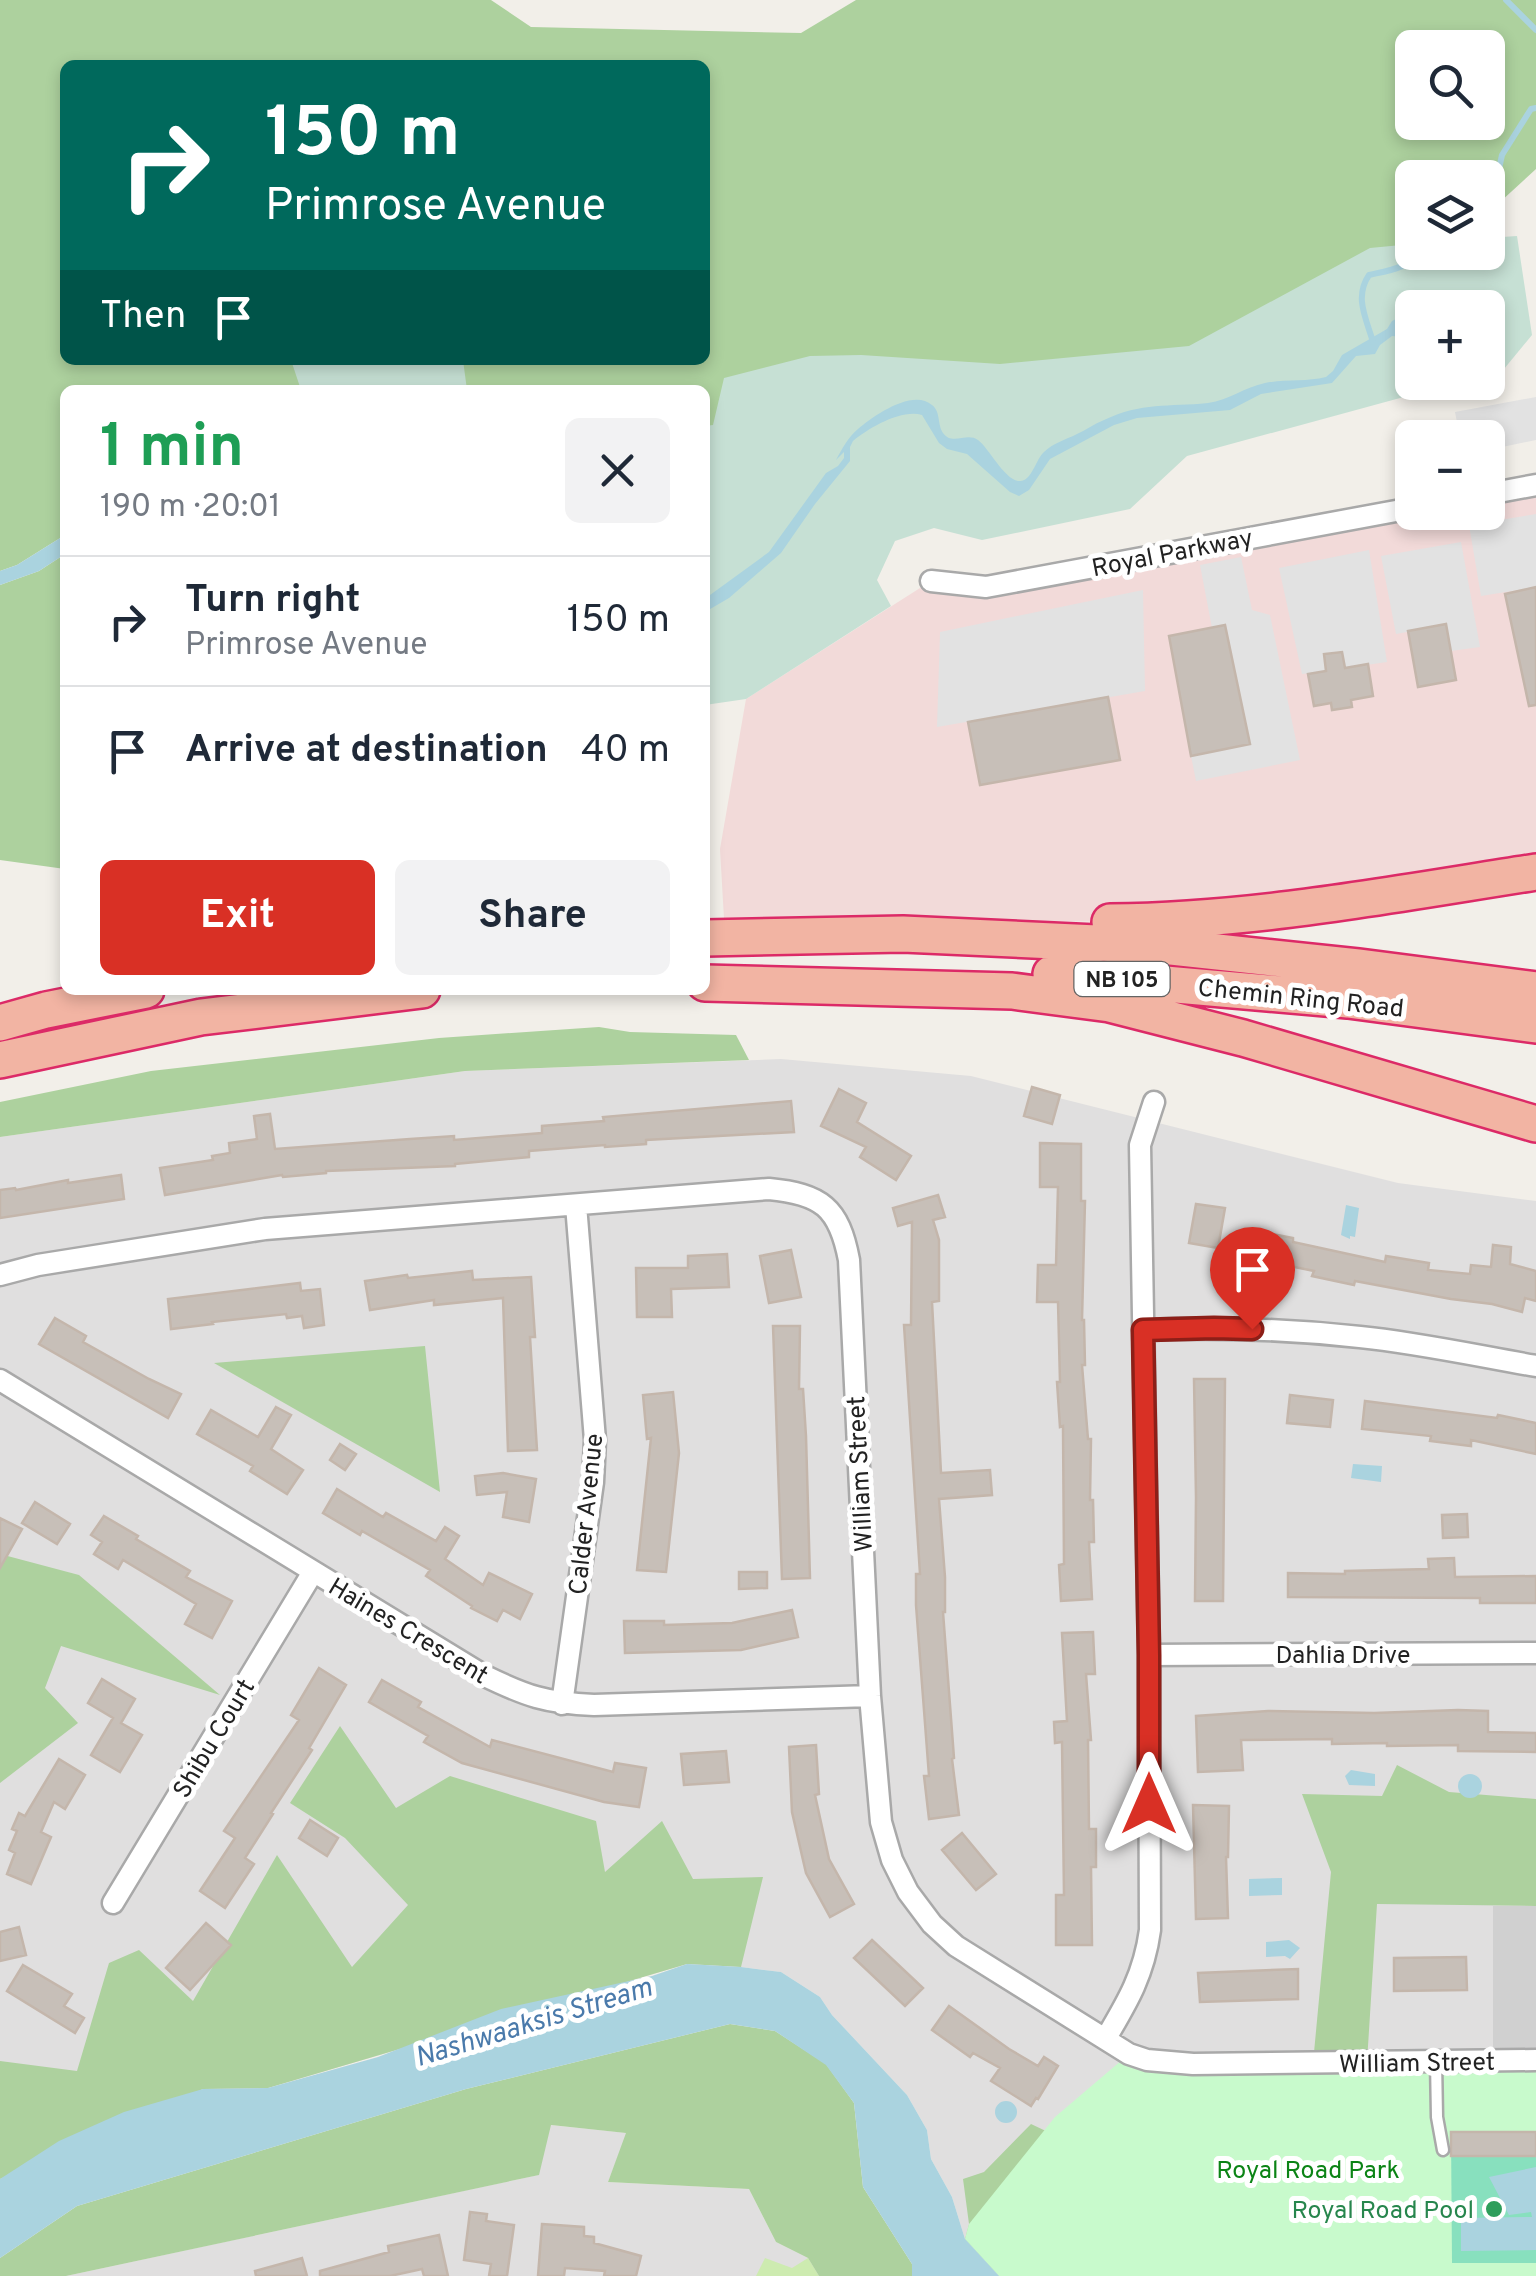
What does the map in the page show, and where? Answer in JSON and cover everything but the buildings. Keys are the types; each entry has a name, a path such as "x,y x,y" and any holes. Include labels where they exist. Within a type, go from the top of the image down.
{"highway":[{"path":"715,937 882,920 1146,922 1214,917 1318,906 1536,872"},
{"name":"Chemin Ring Road","path":"715,937 903,934 1162,946 1536,990"},
{"name":"Chemin Ring Road","path":"710,973 872,970 1060,974 1348,1000 1536,1025"},
{"path":"710,983 1012,991 1110,1004 1243,1038 1536,1124"},
{"path":"0,1023 121,995"},
{"path":"0,1060 202,1017 381,995"}],"street":[{"path":"1505,490 1536,484"},
{"name":"Royal Parkway","path":"931,581 986,587 1395,511"},
{"path":"1106,2038 1146,1960 1150,1930 1140,1145 1154,1102"},
{"name":"William Street","path":"0,1275 38,1265 264,1230 768,1189 797,1192 826,1205 844,1232 849,1260 870,1696 881,1822 892,1860 918,1909 956,1946 1129,2054 1166,2062 1536,2060"},
{"name":"Calder Avenue","path":"562,1704 596,1440 576,1205"},
{"path":"1143,1330 1291,1330 1364,1337 1536,1366"},
{"name":"Haines Crescent","path":"0,1380 483,1675 525,1696 562,1704 870,1696"},
{"name":"Shibu Court","path":"112,1903 314,1572"},
{"name":"Dahlia Drive","path":"1149,1655 1536,1653"}],"lane":[{"path":"1436,2061 1437,2117 1443,2150"}],"shaded area":[{"path":"1536,397 1536,440 1505,446 1505,420 1457,420 1455,412"},
{"path":"1536,485 1536,872 1146,922 882,920 725,936 720,849 746,699 931,581 986,587 1395,515 1395,530 1505,530 1505,491"},
{"path":"1536,514 1536,587 1481,596 1470,530 1505,530 1505,519"},
{"path":"1461,542 1480,647 1451,651 1445,625 1396,634 1381,556"},
{"path":"1369,550 1387,662 1345,668 1341,652 1324,655 1326,671 1302,674 1279,568"},
{"path":"1241,557 1252,610 1270,615 1300,760 1196,781 1191,756 1250,743 1226,625 1212,628 1200,565"},
{"path":"1143,590 1145,691 937,727 940,632"},
{"path":"781,1059 971,1076 1398,1183 1536,1201 1536,1906 1494,1906 1493,2061 969,2224 965,2239 952,2197 931,2159 927,2130 907,2095 820,1997 781,1972 687,1964 268,2088 0,2179 0,1137 465,1071"},
{"path":"1493,1906 1536,1906 1536,2060 1493,2061"},
{"path":"550,2125 627,2133 608,2182 749,2189 776,2242 808,2258 819,2276 66,2276 538,2175"}],"green space":[{"path":"0,0 491,0 531,27 801,33 856,0 1536,0 1536,169 1505,197 1505,160 1395,160 1395,270 1412,270 1412,290 1395,290 1395,325 710,427 710,385 60,385 60,538 0,571"},
{"path":"1517,236 1532,335 1505,368 1505,290 1395,290 1395,399 1187,456 1130,509 982,540 934,528 895,541 877,580 891,606 746,699 710,704 710,425 724,378 810,356 861,355 1000,364 1189,346 1370,248 1395,246 1395,270 1505,270 1505,237"},
{"path":"293,365 464,365 466,385 299,385"},
{"path":"60,557 60,868 0,860 0,585 39,571"},
{"path":"599,1027 630,1032 736,1035 749,1060 465,1071 0,1137 0,1102 151,1071 439,1038"},
{"path":"425,1346 440,1492 214,1363"},
{"path":"0,1554 79,1575 220,1695 61,1646 45,1688 78,1723 0,1783"},
{"path":"340,1726 396,1808 450,1776 596,1821 605,1872 662,1821 693,1879 763,1877 741,1967 687,1964 268,2088 203,2089 0,2179 0,2061 77,2071 109,1963 139,1950 193,2001 277,1855 352,1967 408,1905 345,1838 290,1803"},
{"path":"1397,1765 1449,1792 1536,1799 1536,1906 1377,1904 1367,2062 1313,2063 1331,1872 1302,1794 1382,1796"},
{"path":"730,2024 775,2031 826,2064 854,2103 863,2187 912,2264 912,2276 819,2276 808,2258 776,2242 749,2189 608,2182 626,2133 551,2125 539,2175 66,2276 0,2276 0,2258 77,2206 466,2089"},
{"name":"Royal Road Park","path":"1129,2054 1536,2060 1536,2276 999,2276 965,2239 969,2224 1055,2117"},
{"path":"1031,2124 1067,2141 999,2276 965,2239 969,2224 963,2179 984,2172"},
{"name":"Royal Road Pool","path":"1451,2132 1536,2132 1536,2263 1452,2263"},
{"path":"765,2258 792,2268 808,2258 819,2276 756,2276"}],"water":[{"path":"1395,320 1395,336 1380,345 1375,354 1356,356 1332,383 1261,394 1230,410 1137,418 1114,425 1050,459 1029,490 1019,496 967,454 939,443 922,415 886,421 853,441 850,461 781,553 729,598 710,609 710,595 769,552 826,473 844,458 844,452 836,460 851,436 894,406 915,400 932,405 947,437 978,440 1009,477 1021,481 1051,446 1118,414 1208,403 1265,383 1326,377 1342,355 1387,329"},
{"path":"60,538 60,557 39,571 0,585 0,571"},
{"path":"1346,1205 1359,1208 1355,1237 1350,1239 1341,1235"},
{"path":"1353,1464 1382,1466 1381,1482 1351,1478"},
{"path":"1351,1770 1375,1774 1375,1786 1349,1785 1345,1776"},
{"path":"1470,1774 1482,1786 1470,1798 1458,1786"},
{"path":"1282,1878 1282,1895 1249,1896 1249,1879"},
{"path":"1289,1940 1300,1948 1290,1959 1266,1957 1266,1942"},
{"name":"Nashwaaksis Stream","path":"687,1964 781,1972 820,1997 907,2095 927,2130 931,2159 952,2197 965,2239 999,2276 912,2276 912,2264 863,2187 854,2103 826,2065 775,2031 730,2024 466,2089 77,2206 0,2258 0,2179 59,2141 124,2112 203,2089 268,2088 378,2057 501,2009 652,1976"},
{"path":"1006,2101 1014,2104 1014,2120 1006,2123 998,2120 995,2112 998,2104"},
{"path":"1536,2167 1536,2250 1461,2251 1461,2218 1532,2217 1531,2212 1509,2215 1489,2177"}],"waterway":[{"path":"1506,0 1536,30"},
{"path":"1501,160 1531,109 1536,108"},
{"path":"1373,342 1362,291 1369,275 1395,268"}],"place":[{"name":"Royal Road Pool","path":"1494,2209"}],"route":[{"path":"1149,1804 1143,1330 1252,1329"}]}
